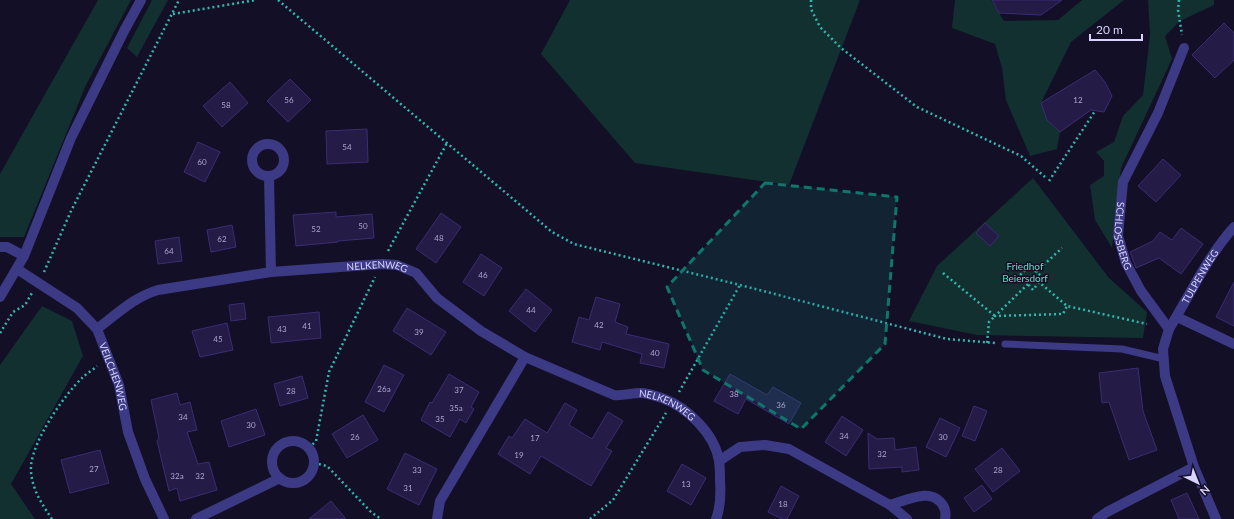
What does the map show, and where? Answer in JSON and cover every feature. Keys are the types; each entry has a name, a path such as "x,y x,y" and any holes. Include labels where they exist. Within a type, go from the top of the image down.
{"street":[{"path":"1,291 17,270 24,256 71,138 141,0"},
{"name":"SCHLOSSBERG","path":"1169,329 1141,292 1126,263 1118,236 1123,182 1158,113 1184,48"},
{"path":"269,176 271,272"},
{"name":"TULPENWEG","path":"1169,329 1177,317 1192,287 1226,236 1234,227"},
{"path":"0,247 7,247 24,256"},
{"name":"NELKENWEG","path":"98,329 130,303 144,294 158,290 271,272 382,264 397,265 416,273 437,298 481,331 525,357 614,395 622,396 642,393 661,398 686,412 703,427 715,448 719,461 721,497 716,519"},
{"name":"VEILCHENWEG","path":"17,270 77,308 98,329 119,385 128,432 145,479 164,519"},
{"path":"1177,317 1234,344"},
{"path":"1169,329 1163,349 1166,376 1194,467 1216,519"},
{"path":"437,519 440,501 525,357"},
{"path":"295,441 302,443 309,448 313,455 314,463 312,471 307,478 300,482 292,483 284,481 280,478 273,468 272,460 274,452 279,446 286,442 295,441"},
{"path":"719,461 740,447 765,445 789,449 890,505 906,519"},
{"path":"1097,519 1107,512 1194,467"},
{"path":"196,519 280,478"},
{"path":"890,505 923,496 935,498 943,504 946,512 945,519"}],"lane":[{"path":"1005,344 1122,349 1164,359"}],"path":[{"path":"0,333 13,312 25,305 45,269 71,211 179,0"},
{"path":"173,14 256,0"},
{"path":"278,0 552,232 574,244 740,285 947,339 1005,344"},
{"path":"811,0 811,9 820,27 841,48 917,107 1021,156 1045,177"},
{"path":"1179,0 1178,10 1184,48"},
{"path":"1049,181 1095,111"},
{"path":"309,448 316,441 328,372 382,264 447,143"},
{"path":"1036,272 1062,248"},
{"path":"1030,266 1036,272 1043,278 1033,290 1020,275 1030,266"},
{"path":"943,273 995,316 1063,314 1067,306"},
{"path":"1039,282 1067,306 1169,329"},
{"path":"987,343 989,322 1028,284"},
{"path":"52,519 38,498 34,485 31,466 38,441 58,407 83,378 109,357"},
{"path":"314,463 327,466 371,512 381,519"}],"highlighted area":[{"path":"765,183 897,197 885,344 801,429 703,370 667,287"}],"green space":[{"path":"98,0 131,0 86,85 24,237 0,237 0,174"},
{"path":"152,0 168,0 137,57 127,48"},
{"path":"570,0 860,0 789,185 635,163 541,54"},
{"path":"955,0 991,0 1004,21 1058,20 1082,0 1124,0 1071,42 1041,103 1047,120 1060,132 1057,149 1030,156 1006,100 1002,68 995,44 952,28"},
{"path":"1148,0 1214,0 1214,5 1180,21 1165,36 1172,59 1121,168 1112,248 1095,220 1090,185 1104,176 1104,161 1096,152 1114,142 1123,116 1143,95 1150,35"},
{"name":"Friedhof Beiersdorf","path":"1033,178 1109,278 1147,312 1143,338 977,335 909,321 937,266"},
{"path":"42,306 72,321 83,356 11,484 35,519 0,519 0,365"}],"building":[{"path":"992,0 1062,0 1041,15 999,13"},
{"path":"1224,23 1234,33 1234,60 1215,78 1192,55"},
{"path":"1095,70 1105,82 1112,96 1104,112 1091,110 1060,132 1047,120 1041,103"},
{"path":"290,79 311,100 288,122 267,101"},
{"path":"230,82 248,103 222,127 203,106"},
{"path":"367,129 368,162 327,164 326,131"},
{"path":"198,142 220,152 205,182 184,172"},
{"path":"1163,159 1181,175 1156,202 1138,186"},
{"path":"336,212 336,217 372,214 374,238 296,246 293,215"},
{"path":"441,213 461,227 436,263 416,249"},
{"path":"985,223 999,236 990,246 976,233"},
{"path":"232,225 236,247 211,252 207,230"},
{"path":"1181,228 1203,244 1181,274 1159,258 1136,268 1130,252 1153,241 1160,232 1172,240"},
{"path":"179,237 182,261 158,264 155,241"},
{"path":"481,254 502,268 484,296 463,282"},
{"path":"1234,282 1234,326 1216,317"},
{"path":"526,289 552,310 535,332 509,311"},
{"path":"596,297 620,304 615,322 628,327 626,334 669,344 664,368 640,363 642,354 602,342 600,350 572,342 579,317 589,320"},
{"path":"244,303 246,319 231,321 229,305"},
{"path":"407,308 446,332 431,355 393,331"},
{"path":"319,312 321,338 271,343 268,317"},
{"path":"227,323 233,350 200,357 192,331"},
{"path":"384,365 404,375 384,412 365,402"},
{"path":"1138,368 1143,411 1157,450 1129,460 1109,402 1102,403 1099,373"},
{"path":"449,374 479,392 471,407 474,409 466,423 460,419 450,437 421,420 430,402 432,403"},
{"path":"730,374 767,395 773,387 801,403 789,424 746,399 738,414 714,401"},
{"path":"302,376 308,398 280,406 274,384"},
{"path":"177,393 180,405 190,402 197,430 187,432 198,464 209,462 217,490 180,501 177,488 169,491 157,441 159,438 151,400"},
{"path":"565,403 577,410 569,425 592,439 608,412 623,421 606,448 612,451 591,486 541,456 530,474 498,454 509,436 512,438 525,419 547,433"},
{"path":"974,406 987,411 975,441 962,436"},
{"path":"256,409 265,435 229,447 221,421"},
{"path":"363,415 378,440 347,458 332,434"},
{"path":"842,416 863,430 846,456 825,442"},
{"path":"940,418 960,428 946,457 926,447"},
{"path":"868,433 877,439 894,438 895,450 916,447 919,470 902,472 902,467 869,469"},
{"path":"1002,448 1020,471 993,492 975,469"},
{"path":"100,450 109,483 70,493 61,460"},
{"path":"405,453 437,469 419,505 387,489"},
{"path":"682,464 706,478 691,505 667,491"},
{"path":"982,485 992,499 974,512 964,498"},
{"path":"781,486 799,496 787,519 782,519 768,512"},
{"path":"1187,493 1199,519 1179,519 1171,500"},
{"path":"331,501 346,519 309,519"}]}
